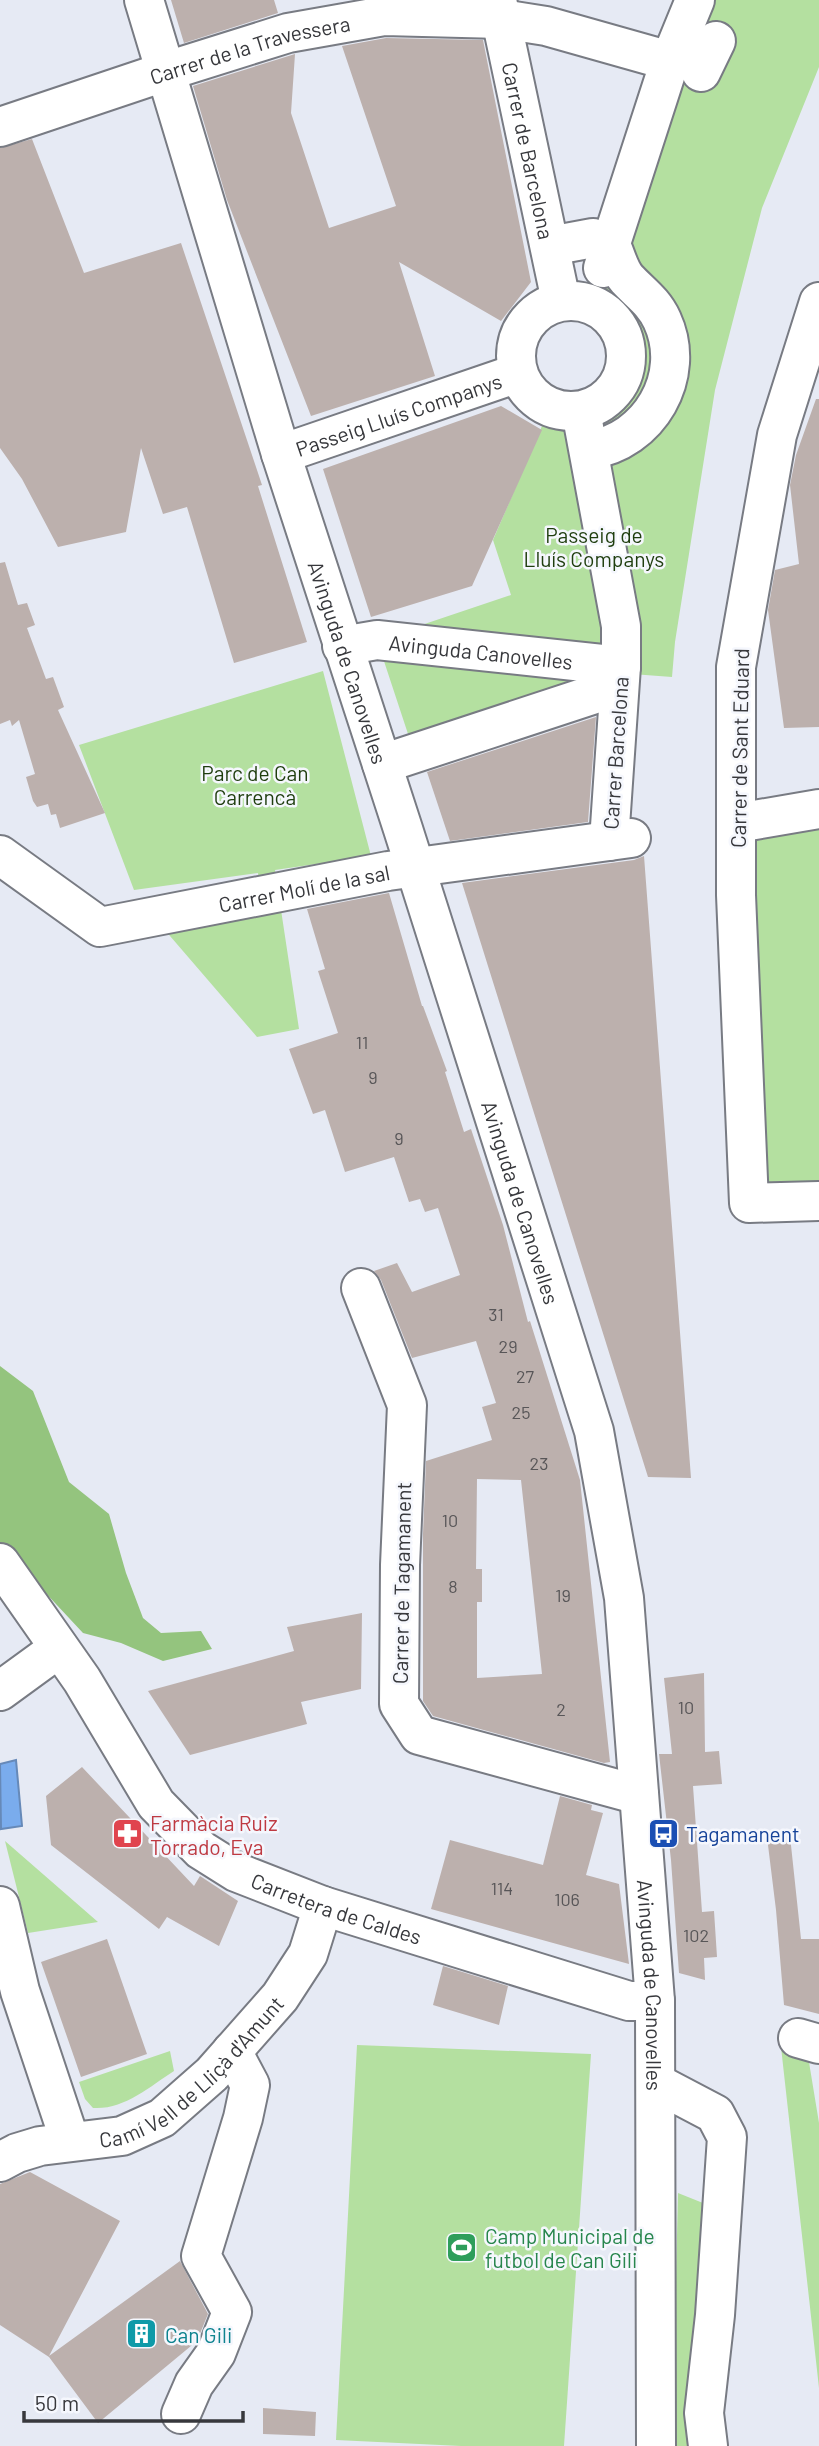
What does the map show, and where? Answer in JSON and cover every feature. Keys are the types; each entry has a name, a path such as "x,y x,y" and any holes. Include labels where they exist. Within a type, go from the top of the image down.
{"street":[{"name":"Avinguda de Canovelles","path":"144,0 281,454 416,868 594,1432 624,1598 655,2001 656,2446"},
{"path":"576,302 611,244 696,58 695,0"},
{"name":"Carrer de la Travessera","path":"0,127 288,33 384,16 499,9 545,26 696,58"},
{"name":"Carrer de Barcelona","path":"499,9 550,246 576,302"},
{"path":"550,246 593,238 611,244 625,277 654,305 668,338 670,355 665,389 648,417 619,443 589,450"},
{"path":"576,302 607,313 619,326 626,342 627,361 622,378 612,394 598,405 581,411 565,411 536,399 525,387 518,373 515,354 519,336 529,320 544,307 576,302"},
{"name":"Carrer de Sant Eduard","path":"819,302 777,435 736,667 736,895 749,1203 819,1201"},
{"name":"Passeig Lluís Companys","path":"281,454 518,373"},
{"name":"Carrer Barcelona","path":"581,411 621,626 620,840"},
{"name":"Avinguda Canovelles","path":"342,646 377,640 621,666"},
{"path":"382,764 601,692 621,666"},
{"path":"737,823 819,809"},
{"name":"Carrer Molí de la sal","path":"0,855 100,927 388,871 620,840"},
{"name":"Carrer de Tagamanent","path":"361,1288 407,1405 400,1565 399,1704 419,1735 639,1795"},
{"name":"Carretera de Caldes","path":"0,1563 82,1680 156,1804 201,1850 236,1872 323,1906 629,2001 655,2001"},
{"path":"0,1690 59,1648"},
{"path":"0,1906 20,1991 70,2141"},
{"name":"Camí Vell de Lliçà d'Amunt","path":"0,2162 40,2146 122,2137 162,2118 212,2074 280,1997 308,1954 323,1906"},
{"path":"181,2414 194,2384 216,2353 232,2312 201,2256 243,2118 250,2085 232,2051"},
{"path":"656,2083 715,2114 727,2137 715,2315 704,2413 708,2446"}],"green space":[{"name":"Passeig de Lluís Companys","path":"703,0 819,0 819,67 762,208 715,390 675,642 672,677 632,674 410,740 377,640 511,595 493,540 548,412 570,417 593,412 614,400 631,381 627,326 601,302 681,55"},
{"name":"Parc de Can Carrencà","path":"323,671 371,856 275,870 299,1029 257,1037 164,929 261,909 258,873 134,890 79,745"},
{"path":"819,809 819,1186 748,1189 746,821"},
{"path":"0,1366 33,1391 69,1482 109,1514 126,1573 143,1618 161,1633 201,1631 212,1649 163,1661 121,1643 83,1633 0,1544"},
{"path":"5,1841 98,1922 28,1933"},
{"name":"Camp Municipal de futbol de Can Gili","path":"357,2045 591,2054 564,2446 461,2446 336,2440"},
{"path":"781,2047 807,2050 819,2123 819,2388"},
{"path":"170,2051 174,2071 136,2096 104,2108 93,2108 85,2099 79,2082"},
{"path":"678,2193 703,2203 688,2405 691,2446 672,2446"}],"water":[{"path":"16,1760 22,1826 1,1829 0,1764"}],"building":[{"path":"171,0 274,0 278,13 184,43"},
{"path":"386,38 483,40 531,282 501,321 399,262 435,376 311,416 227,200 193,86 295,54 291,113 329,228 396,206 342,46"},
{"path":"32,139 84,273 181,243 262,485 258,486 307,642 234,663 187,507 163,514 141,448 126,532 58,547 22,479 0,448 0,148"},
{"path":"816,399 819,399 819,727 784,728 768,610 775,570 799,564 790,485 796,455"},
{"path":"501,406 542,430 472,586 371,617 323,469"},
{"path":"5,562 18,605 27,603 35,625 27,628 46,679 53,677 64,707 58,710 105,813 60,828 56,814 51,815 48,804 37,807 33,801 26,777 35,774 19,720 12,726 10,720 0,724 0,563"},
{"path":"596,717 588,822 450,841 427,772"},
{"path":"644,856 691,1478 648,1477 462,883 634,860"},
{"path":"389,893 422,1006 447,1071 445,1072 464,1132 471,1129 503,1225 528,1322 530,1321 580,1480 610,1762 604,1763 433,1716 423,1701 426,1461 492,1440 482,1407 496,1403 476,1341 412,1358 381,1280 374,1271 397,1263 412,1292 460,1275 438,1208 425,1212 420,1199 409,1202 394,1157 345,1172 325,1110 313,1114 289,1049 338,1033 318,971 325,969 307,909","holes":["477,1479 521,1480 542,1674 477,1678 477,1602 482,1602 482,1569 476,1569"]},
{"path":"362,1613 361,1689 301,1702 307,1724 190,1755 148,1691 294,1651 287,1627"},
{"path":"704,1673 705,1752 719,1751 722,1784 693,1786 702,1912 714,1911 717,1957 704,1958 705,1980 679,1973 671,1860 659,1754 672,1754 664,1678"},
{"path":"82,1767 194,1886 200,1876 238,1901 219,1946 167,1917 159,1929 51,1845 46,1796"},
{"path":"560,1796 592,1805 591,1810 603,1813 586,1875 619,1884 629,1964 431,1909 450,1840 543,1865"},
{"path":"790,1836 801,1939 819,1939 819,2014 784,2005 767,1837"},
{"path":"107,1939 147,2054 81,2077 41,1962"},
{"path":"443,1966 508,1986 499,2025 433,2005"},
{"path":"30,2172 120,2221 49,2356 180,2261 208,2314 197,2341 98,2423 49,2357 0,2325 0,2184"},
{"path":"263,2408 316,2412 315,2436 263,2434"}],"place":[{"name":"Tagamanent","path":"663,1833"},
{"name":"Farmàcia Ruiz Torrado, Eva","path":"127,1834"},
{"name":"Camp Municipal de futbol de Can Gili","path":"462,2247"},
{"name":"Can Gili","path":"142,2334"}]}
